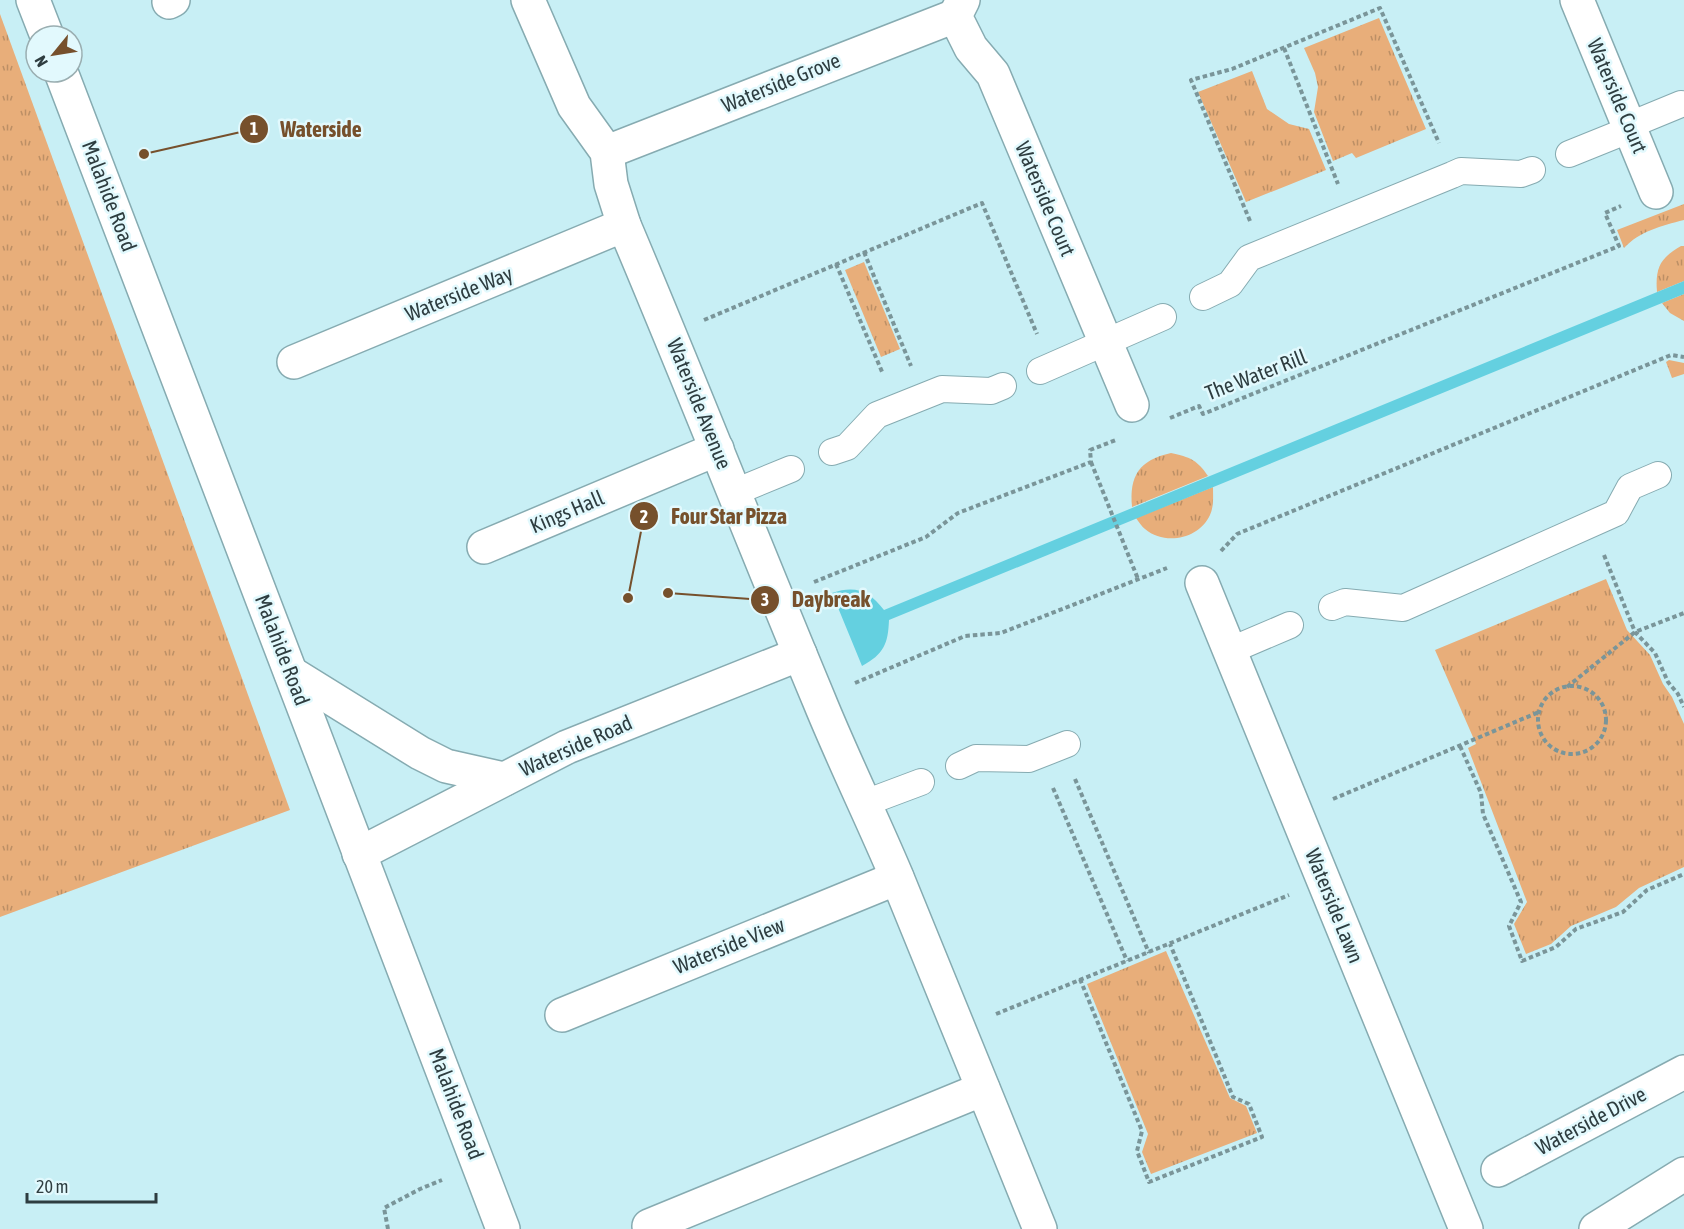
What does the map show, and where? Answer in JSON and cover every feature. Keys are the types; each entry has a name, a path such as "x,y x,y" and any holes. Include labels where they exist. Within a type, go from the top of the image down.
{"street":[{"path":"33,0 42,24"},
{"path":"528,0 574,106 608,152"},
{"name":"Waterside Court","path":"1577,0 1656,192"},
{"name":"Waterside Grove","path":"608,152 959,8"},
{"name":"Waterside Court","path":"959,8 971,48 993,74 1132,405"},
{"name":"Malahide Road","path":"66,84 503,1229"},
{"name":"Waterside Avenue","path":"608,152 611,184 624,225 800,654"},
{"name":"Waterside Way","path":"294,362 624,225"},
{"name":"Kings Hall","path":"484,547 717,449"},
{"name":"Waterside Lawn","path":"1188,576 1229,651 1466,1229"},
{"path":"800,654 852,781 865,803 897,878 1040,1229"},
{"name":"Waterside Road","path":"359,854 567,747 800,654"},
{"path":"291,673 420,753 446,766 504,779"},
{"name":"Waterside View","path":"562,1015 897,878"},
{"name":"Waterside Drive","path":"1498,1170 1684,1072"},
{"path":"649,1226 983,1089"},
{"path":"1596,1229 1684,1174"}],"lane":[{"path":"1569,154 1681,104"},
{"path":"1203,297 1230,284 1249,258 1461,171 1521,174 1532,170"},
{"path":"1045,368 1163,317"},
{"path":"832,452 847,447 877,415 942,389 992,391 1003,386"},
{"path":"735,492 791,469"},
{"path":"1332,608 1345,602 1403,608 1616,513 1630,487 1658,475"},
{"path":"1229,651 1290,625"},
{"path":"959,766 976,758 1029,759 1056,748"},
{"path":"865,803 921,782"}],"path":[{"path":"1263,252 1191,80 1232,69 1380,8 1452,175"},
{"path":"1284,48 1351,216"},
{"name":"The Water Rill","path":"1160,422 1199,406 1203,414 1618,246 1605,213 1656,192"},
{"path":"670,333 982,203 1045,368"},
{"path":"864,252 924,397"},
{"path":"836,264 897,407"},
{"path":"1218,554 1230,544 1237,534 1248,529 1671,355 1684,357"},
{"path":"1121,438 1090,450 1091,462 1138,579"},
{"path":"777,597 926,537 958,513 1091,462"},
{"path":"1591,524 1635,632 1655,653 1668,682 1678,694 1684,707"},
{"path":"818,699 965,636 1001,633 1165,568 1188,576"},
{"path":"1567,687 1582,688 1594,694 1602,704 1607,716 1600,741 1590,750 1576,754 1564,753 1552,747 1543,737 1539,724 1539,712 1546,699 1556,691 1567,687 1635,632 1684,613"},
{"path":"1296,814 1539,712"},
{"path":"1460,746 1481,793 1483,814 1521,902 1509,926 1522,961 1556,947 1576,929 1623,912 1647,890 1684,874"},
{"path":"1056,748 1149,952"},
{"path":"1056,748 1127,961"},
{"path":"959,1030 1323,881"},
{"path":"1080,980 1142,1131 1137,1151 1149,1182 1262,1137 1249,1104 1233,1097 1170,944"},
{"path":"388,1229 384,1208 420,1189 478,1165"}],"green space":[{"path":"0,14 290,810 0,917"},
{"path":"1379,18 1426,129 1356,158 1352,153 1333,161 1314,112 1318,87 1315,73 1304,48"},
{"path":"1252,71 1267,109 1289,124 1309,129 1326,170 1246,202 1198,92"},
{"path":"1684,204 1684,220 1644,233 1624,248 1617,230"},
{"path":"1684,246 1684,281 1657,292 1660,264"},
{"path":"864,262 900,349 881,357 845,270"},
{"path":"1684,294 1684,321 1670,313 1662,303"},
{"path":"1669,360 1684,363 1684,374 1672,378 1666,362"},
{"path":"1171,453 1192,460 1208,476 1132,507 1132,486 1138,471 1151,460"},
{"path":"1213,487 1213,505 1210,515 1198,530 1190,534 1181,537 1162,537 1145,529 1136,518"},
{"path":"1606,579 1627,630 1650,655 1684,724 1684,867 1639,888 1616,907 1571,926 1551,944 1526,954 1514,924 1527,902 1468,748 1476,744 1435,650"},
{"path":"1166,951 1230,1098 1246,1106 1257,1133 1151,1174 1142,1152 1148,1134 1087,984"}],"water":[{"path":"1684,281 1684,294 889,620 883,648 862,666 832,593 848,590 861,591 873,598 884,610"}],"place":[{"name":"Waterside","path":"144,154"},
{"name":"Daybreak","path":"668,593"},
{"name":"Four Star Pizza","path":"628,598"}]}
